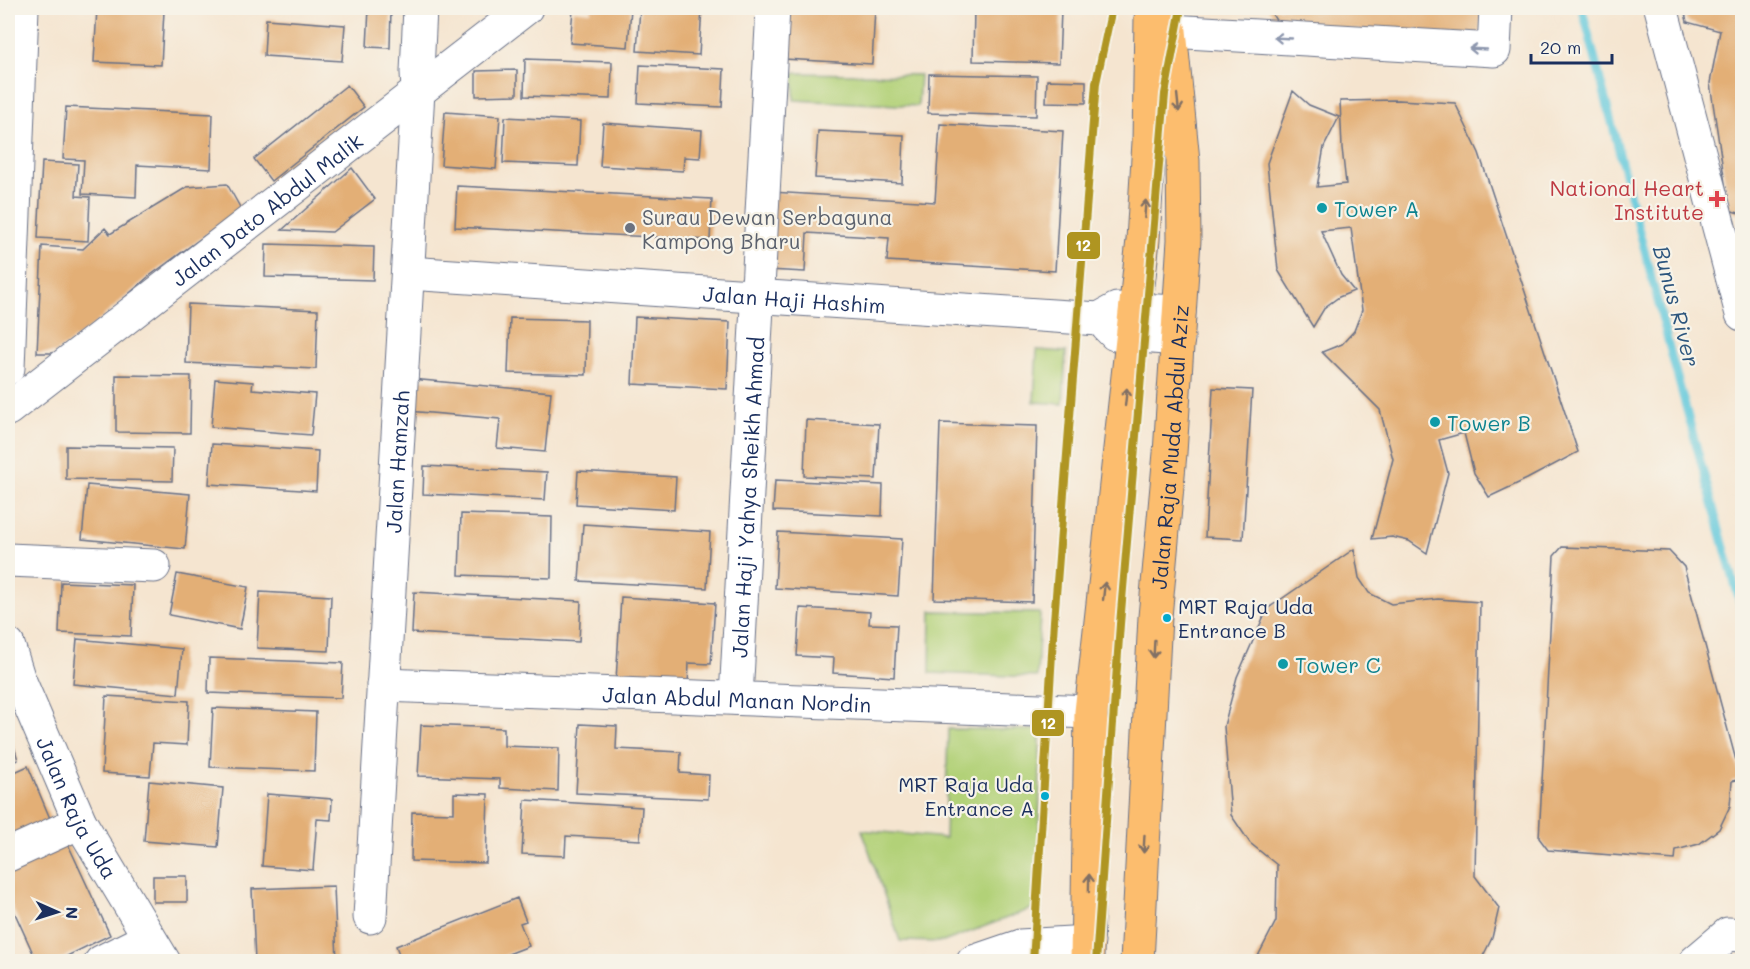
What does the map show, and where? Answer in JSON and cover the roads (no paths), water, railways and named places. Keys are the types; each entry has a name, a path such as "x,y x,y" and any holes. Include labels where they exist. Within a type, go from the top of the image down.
{"main road":[{"name":"Jalan Raja Muda Abdul Aziz","path":"1088,952 1091,712 1143,240 1159,15"},
{"name":"Jalan Raja Muda Abdul Aziz","path":"1137,962 1155,617 1170,453 1184,240 1183,161 1159,15"}],"street":[{"path":"8,368 22,8"},
{"name":"Jalan Hamzah","path":"370,916 408,273 420,8"},
{"name":"Jalan Dato Abdul Malik","path":"8,409 526,8"},
{"name":"Jalan Haji Yahya Sheikh Ahmad","path":"736,698 773,8"},
{"path":"1159,15 1494,50 1496,8"},
{"path":"1667,16 1743,315"},
{"name":"Jalan Haji Hashim","path":"408,273 1099,319 1117,309 1134,322 1178,326"},
{"path":"8,560 154,566"},
{"name":"Jalan Raja Uda","path":"8,645 13,680 80,822 157,950"},
{"name":"Jalan Abdul Manan Nordin","path":"383,685 1091,712"},
{"path":"8,855 80,822"},
{"path":"1695,962 1728,934 1743,935"},
{"path":"974,962 1020,946 1088,952"},
{"path":"101,962 157,950"}],"waterway":[{"name":"Bunus River","path":"1582,8 1674,365 1742,611"}],"place":[{"name":"National Heart Institute","path":"1717,199"},
{"name":"Tower A","path":"1322,208"},
{"name":"Surau Dewan Serbaguna Kampong Bharu","path":"630,228"},
{"name":"Tower B","path":"1435,422"},
{"name":"MRT Raja Uda Entrance B","path":"1167,618"},
{"name":"Tower C","path":"1283,664"},
{"name":"MRT Raja Uda Entrance A","path":"1045,796"}]}
